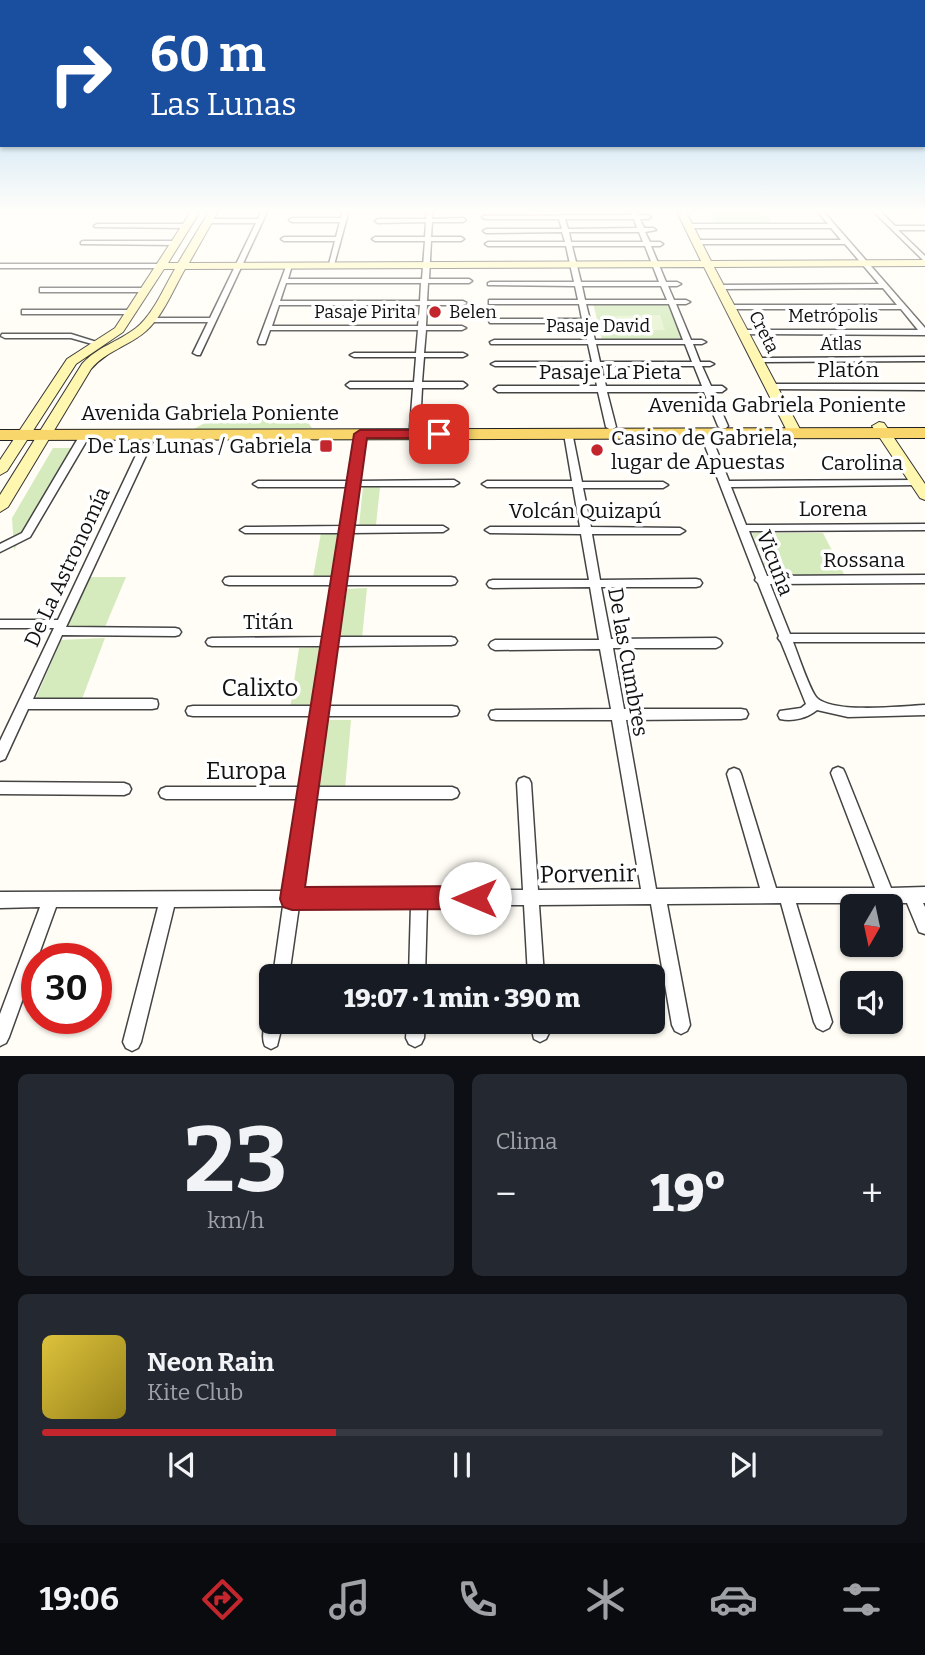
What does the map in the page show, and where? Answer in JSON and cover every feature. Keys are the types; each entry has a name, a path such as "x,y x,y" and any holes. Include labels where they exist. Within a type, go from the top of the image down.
{"main road":[{"name":"Avenida Gabriela Poniente","path":"0,428 46,431 723,426 793,430"},
{"name":"Avenida Gabriela Poniente","path":"881,430 925,426"},
{"name":"Avenida Gabriela Poniente","path":"46,431 85,435 569,434 793,430 925,433"},
{"name":"Avenida Gabriela Poniente","path":"0,435 27,431"}],"street":[{"path":"0,471 71,362 119,330 165,259"},
{"path":"0,507 89,363 134,335 150,320 185,259"},
{"path":"198,353 242,259"},
{"path":"332,264 333,259"},
{"path":"415,427 426,259"},
{"path":"572,259 611,426"},
{"path":"653,259 723,426"},
{"name":"Creta","path":"705,259 793,430"},
{"path":"862,259 925,333"},
{"path":"0,266 925,262"},
{"path":"262,342 289,265"},
{"path":"283,281 469,281"},
{"path":"490,284 677,284"},
{"path":"719,287 885,286"},
{"path":"43,290 155,293 164,296"},
{"path":"492,302 686,302"},
{"path":"275,303 463,303"},
{"path":"730,307 903,307"},
{"path":"25,312 131,312"},
{"path":"150,320 213,320"},
{"path":"493,321 587,321"},
{"name":"Pasaje Pirita","path":"267,328 463,328"},
{"name":"Metrópolis","path":"743,332 925,333"},
{"path":"5,336 68,335 99,344"},
{"name":"Pasaje David","path":"494,342 702,342"},
{"path":"355,355 463,355"},
{"name":"Atlas","path":"757,360 925,359"},
{"path":"495,365 710,364"},
{"path":"350,385 463,385"},
{"name":"Platón","path":"771,387 925,387"},
{"name":"Pasaje La Pieta","path":"498,389 722,389"},
{"path":"881,430 921,488"},
{"name":"Vicuña","path":"705,433 806,695 815,704"},
{"path":"283,964 360,434"},
{"name":"De las Cumbres","path":"569,434 618,714 681,1025"},
{"path":"0,548 26,535 85,435"},
{"name":"De La Astronomía","path":"0,755 151,435"},
{"path":"258,484 453,483"},
{"path":"487,484 663,485"},
{"name":"Carolina","path":"724,484 921,488"},
{"name":"Lorena","path":"741,528 925,527"},
{"path":"245,530 443,529"},
{"name":"Volcán Quizapú","path":"490,530 680,531"},
{"name":"Rossana","path":"761,580 925,579"},
{"path":"229,581 451,581"},
{"path":"493,584 696,583"},
{"path":"0,624 176,632"},
{"path":"784,638 925,638"},
{"name":"Titán","path":"212,642 451,641"},
{"path":"495,646 716,643"},
{"path":"24,704 152,704"},
{"path":"785,715 804,713 815,704 838,711 925,710"},
{"name":"Calixto","path":"193,711 452,710"},
{"path":"496,715 741,714"},
{"path":"838,773 886,894"},
{"path":"734,774 823,1022"},
{"path":"524,783 535,964"},
{"path":"0,788 124,789"},
{"name":"Europa","path":"166,793 452,793"},
{"name":"Porvenir","path":"0,900 840,895"},
{"path":"918,895 925,926"},
{"path":"417,964 419,898"},
{"path":"132,1042 168,899"},
{"path":"0,1037 51,900"}],"green space":[{"path":"593,303 667,303 682,340 602,340"},
{"path":"660,315 665,330 614,331 610,316"},
{"path":"215,417 304,417 312,428 194,429"},
{"path":"53,448 75,448 14,550 12,518"},
{"path":"363,487 380,487 376,525 359,526"},
{"path":"321,533 340,533 333,577 313,577"},
{"path":"752,533 823,533 845,576 769,576"},
{"path":"87,577 126,577 105,627 64,628"},
{"path":"367,588 362,638 339,638 347,589"},
{"path":"105,638 82,699 36,698 61,640"},
{"path":"327,647 318,709 290,709 299,648"},
{"path":"326,720 351,720 345,789 317,789"}],"place":[{"name":"Belen","path":"435,312"},
{"name":"De Las Lunas / Gabriela","path":"326,446"},
{"name":"Casino de Gabriela, lugar de Apuestas","path":"597,450"}],"route":[{"path":"439,434 360,434 292,899 475,898"}]}
